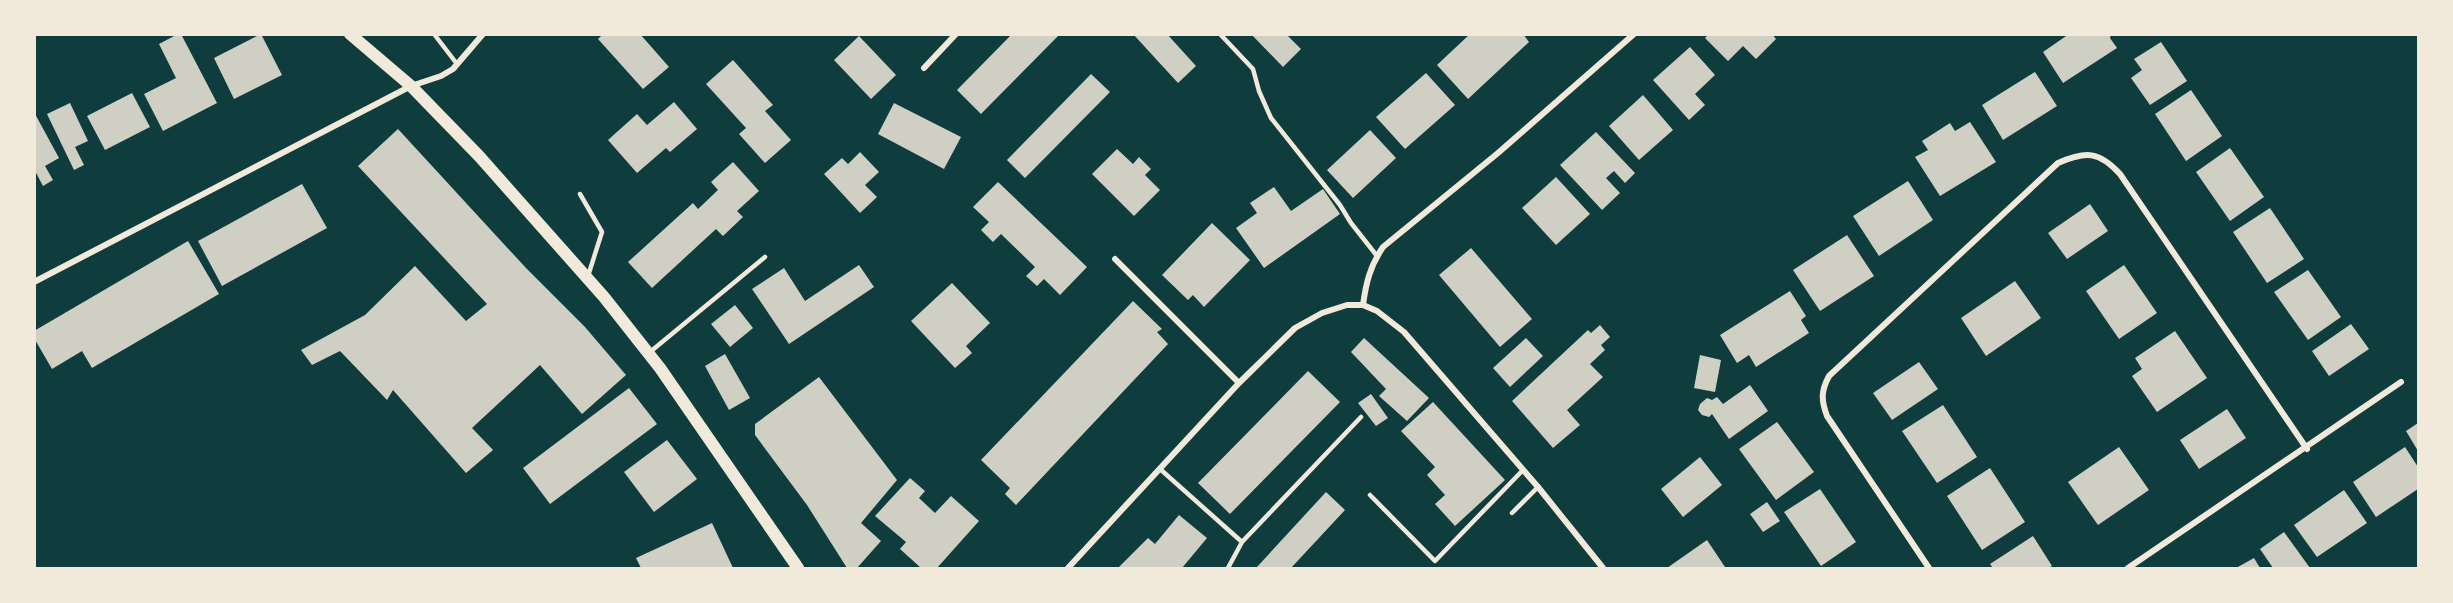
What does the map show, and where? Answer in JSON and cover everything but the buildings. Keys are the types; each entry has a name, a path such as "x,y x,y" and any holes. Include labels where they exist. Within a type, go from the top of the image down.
{"main road":[{"path":"350,34 411,86 479,156 587,279 648,353 798,568"}],"street":[{"path":"34,282 411,86 441,76 457,64 483,34"},
{"path":"924,68 956,34"},
{"path":"1363,305 1366,280 1383,247 1498,153 1634,34"},
{"path":"1929,568 1827,416 1821,402 1822,388 1829,376 2058,163 2076,155 2094,154 2110,162 2120,174 2307,449"},
{"path":"1114,259 1239,383"},
{"path":"1068,568 1239,383 1295,328 1309,319 1347,305 1363,305 1377,311 1404,332 1539,487 1603,568"},
{"path":"2128,568 2307,449 2401,382"}],"lane":[{"path":"434,34 457,64"},
{"path":"1220,34 1253,69 1259,92 1271,118 1377,256"},
{"path":"579,194 602,232 587,279"},
{"path":"648,353 765,257"},
{"path":"1228,568 1242,542 1361,417"},
{"path":"1160,469 1242,542"},
{"path":"1370,495 1435,561 1523,470"},
{"path":"1512,513 1539,487"}]}
